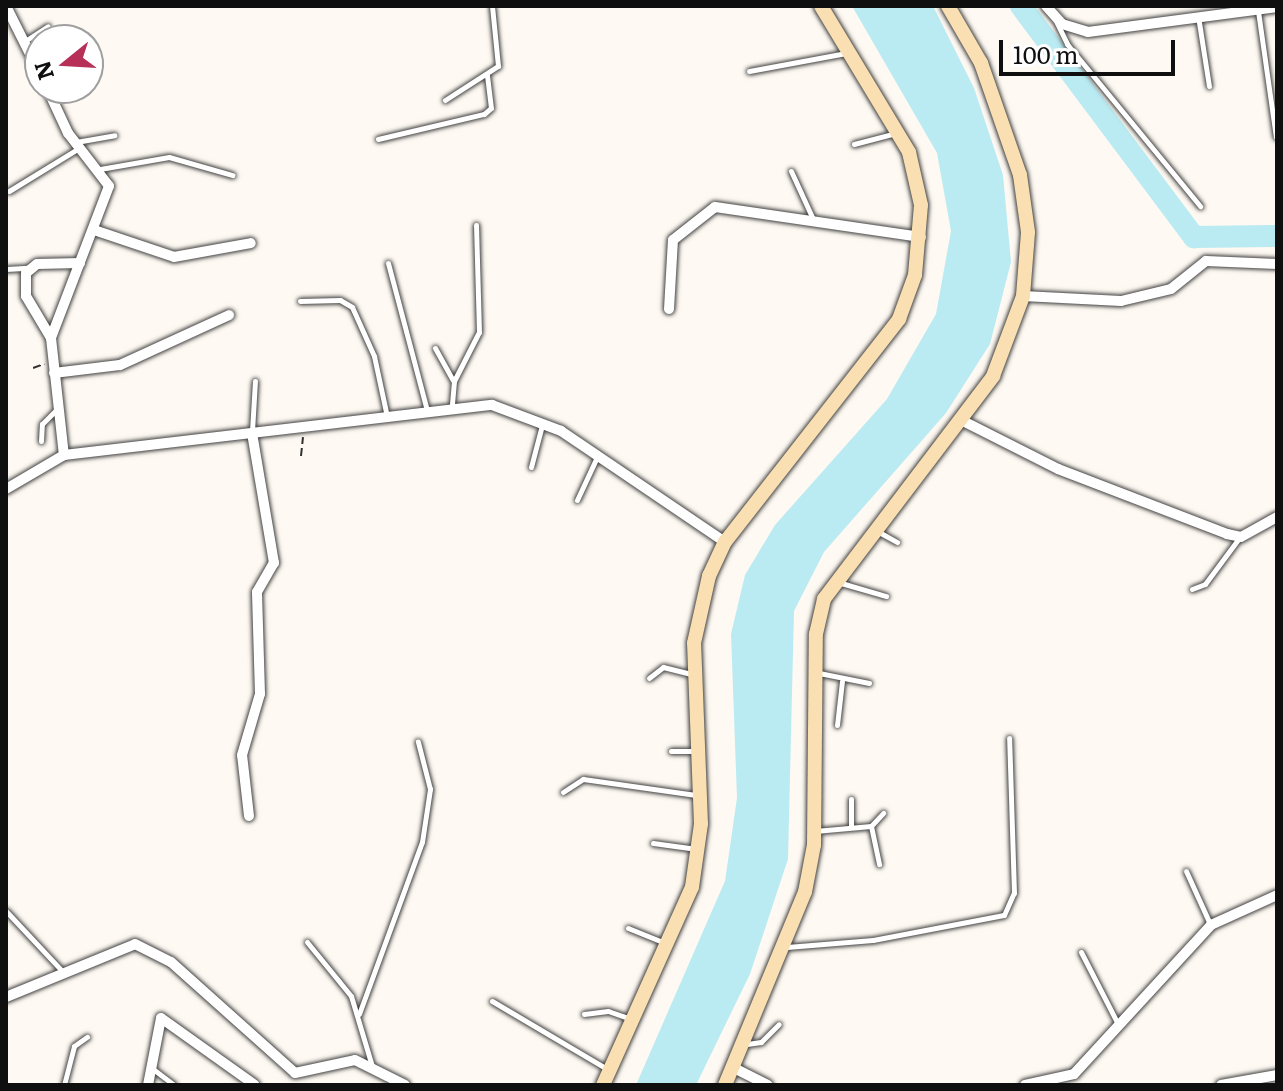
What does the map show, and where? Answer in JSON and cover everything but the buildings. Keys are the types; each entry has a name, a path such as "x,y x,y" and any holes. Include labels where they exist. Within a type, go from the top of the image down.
{"street":[{"path":"6,6 24,42"},
{"path":"603,1085 692,887 701,795 695,674 697,623 725,542 899,319 921,237 917,178 897,133 821,6"},
{"path":"725,1085 786,947 805,892 814,831 816,634 833,582 871,530 963,421 993,376 1023,296 1028,232 1020,175 981,63 948,6"},
{"path":"1046,6 1056,17 1088,32 1203,11 1277,7"},
{"path":"51,338 109,186 100,169 77,145 55,104"},
{"path":"669,309 673,240 696,218 728,204 921,237"},
{"path":"94,230 174,257 251,243"},
{"path":"1023,296 1121,301 1171,289 1206,261 1277,264"},
{"path":"64,455 51,338 26,296 29,268 80,263"},
{"path":"54,373 120,365 229,315"},
{"path":"6,489 64,455 252,433 426,407 492,405 543,422 725,542"},
{"path":"963,421 1058,469 1241,537 1277,517"},
{"path":"249,816 242,755 260,694 257,592 274,563 252,433"},
{"path":"1025,1085 1074,1074 1211,925 1239,906 1277,895"},
{"path":"6,997 122,944 147,948 295,1073 355,1060 405,1085"},
{"path":"148,1085 157,1023 166,1018 255,1085"},
{"path":"732,1067 768,1085"},
{"path":"1221,1085 1277,1075"}],"lane":[{"path":"445,100 487,75 500,56 492,6"},
{"path":"1257,8 1276,137"},
{"path":"1203,11 1209,86"},
{"path":"1056,17 1067,44 1200,206"},
{"path":"749,71 849,52"},
{"path":"378,139 484,114 491,97 487,75"},
{"path":"854,144 897,133"},
{"path":"9,191 77,145 114,135"},
{"path":"100,169 169,157 232,175"},
{"path":"791,171 813,219"},
{"path":"452,404 454,381 479,332 476,225"},
{"path":"388,263 426,407"},
{"path":"6,269 29,268"},
{"path":"300,301 340,300 352,307 374,356 386,412"},
{"path":"435,348 454,381"},
{"path":"252,433 255,381"},
{"path":"41,441 42,424 59,408"},
{"path":"531,467 543,422"},
{"path":"577,500 598,456"},
{"path":"871,530 897,542"},
{"path":"1192,589 1205,584 1241,537"},
{"path":"833,582 886,596"},
{"path":"649,678 663,667 695,674"},
{"path":"814,671 842,681 869,683"},
{"path":"837,725 842,681"},
{"path":"786,947 873,940 1004,915 1014,893 1009,738"},
{"path":"359,1014 422,842 430,789 418,742"},
{"path":"671,751 699,751"},
{"path":"563,792 583,779 701,795"},
{"path":"851,799 851,826"},
{"path":"814,831 871,826 883,813"},
{"path":"871,826 879,864"},
{"path":"653,843 698,849"},
{"path":"1186,871 1211,925"},
{"path":"6,911 64,972"},
{"path":"628,928 668,944"},
{"path":"307,942 336,972 359,1014 372,1066"},
{"path":"1081,952 1118,1025"},
{"path":"492,1001 608,1069"},
{"path":"584,1014 608,1011 632,1019"},
{"path":"742,1044 761,1042 779,1024"},
{"path":"64,1085 74,1046 87,1037"},
{"path":"150,1067 174,1085"}],"water":[{"path":"852,6 933,6 974,88 1003,175 1011,262 990,344 946,413 824,552 794,611 788,859 750,974 696,1085 636,1085 725,881 737,798 731,634 745,575 775,525 887,399 936,314 951,231 937,153"}],"waterway":[{"path":"1021,6 1194,237 1277,236"}]}
